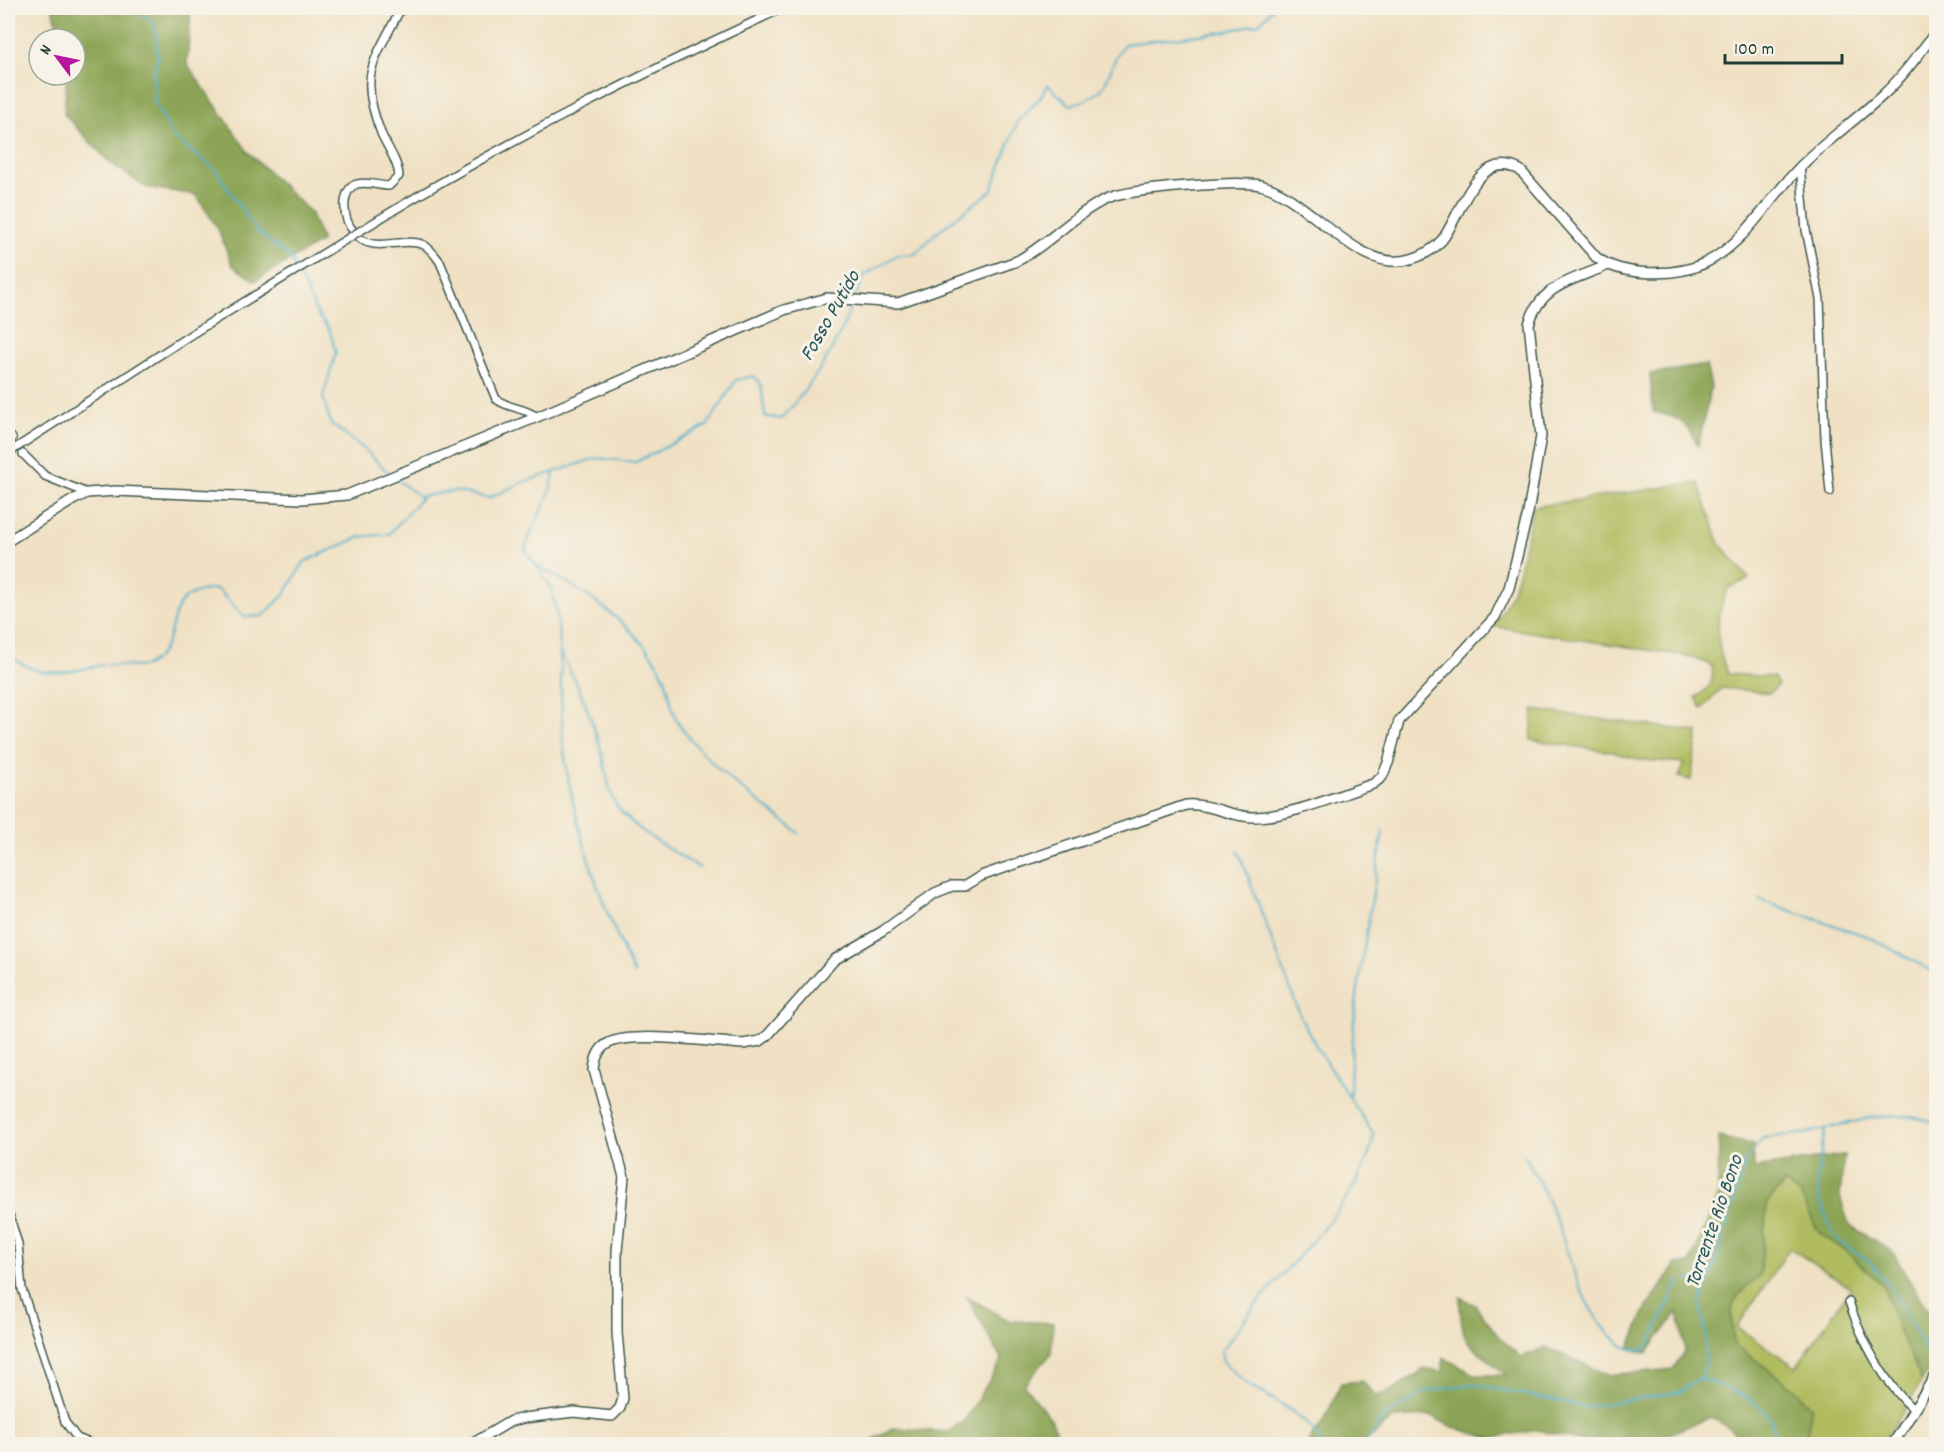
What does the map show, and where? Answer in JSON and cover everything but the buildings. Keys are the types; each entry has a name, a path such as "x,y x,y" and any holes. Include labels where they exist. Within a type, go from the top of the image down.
{"street":[{"path":"401,8 376,52 369,81 374,114 399,176 389,186 366,183 353,186 345,198 346,217 357,237 367,242 388,246 423,244 432,251 440,262 496,399 510,408 524,410 537,417"},
{"path":"8,453 192,334 460,170 645,73 783,8"},
{"path":"22,454 45,476 87,493 117,491 326,499 346,495 426,464 784,310 826,298 884,304 917,297 1017,261 1035,252 1096,204 1130,193 1241,183 1260,185 1292,201 1357,249 1384,259 1409,260 1428,252 1441,242 1460,204 1478,178 1494,168 1505,166 1520,170 1606,266 1628,270 1674,271 1703,264 1722,253 1800,166 1885,94 1936,32"},
{"path":"1800,166 1806,230 1820,299 1824,430 1830,492"},
{"path":"472,1444 517,1420 574,1412 612,1416 620,1408 622,1398 617,1333 617,1251 624,1192 617,1147 594,1070 598,1054 603,1047 610,1042 632,1038 743,1044 760,1041 834,960 883,931 945,888 965,886 981,876 1186,805 1206,804 1241,817 1257,817 1296,809 1373,784 1382,777 1399,721 1495,617 1509,588 1539,457 1541,436 1529,324 1536,303 1543,295 1606,266"},
{"path":"8,541 87,493"},
{"path":"8,1211 18,1244 22,1289 65,1422 77,1438 92,1444"},
{"path":"1849,1302 1854,1318 1882,1371 1897,1395 1914,1410"},
{"path":"1893,1444 1936,1375"}],"green space":[{"path":"52,8 191,8 187,64 248,152 310,212 322,241 255,281 233,266 217,227 196,195 145,187 108,161 64,114 66,87 87,87 87,27 58,27"},
{"path":"1706,365 1711,387 1698,446 1689,431 1676,418 1653,412 1650,374"},
{"path":"1698,482 1720,544 1749,579 1728,588 1724,599 1718,631 1723,663 1728,674 1774,677 1778,685 1770,693 1722,688 1702,709 1696,697 1710,684 1712,666 1693,657 1491,626 1501,613 1514,585 1533,507"},
{"path":"1533,710 1698,732 1691,780 1679,777 1685,763 1639,760 1613,752 1531,740"},
{"path":"1719,1137 1753,1145 1754,1168 1844,1155 1840,1197 1849,1225 1892,1251 1936,1325 1936,1358 1922,1381 1899,1331 1883,1285 1843,1249 1819,1233 1800,1194 1784,1183 1767,1203 1760,1275 1742,1291 1733,1304 1732,1331 1734,1344 1793,1388 1812,1407 1805,1444 1745,1444 1726,1426 1711,1417 1669,1434 1595,1444 1538,1430 1489,1438 1452,1427 1432,1416 1393,1418 1363,1444 1306,1444 1324,1421 1341,1383 1361,1381 1377,1396 1392,1390 1426,1368 1443,1372 1443,1357 1475,1375 1506,1375 1476,1350 1465,1337 1460,1297 1475,1305 1499,1337 1521,1357 1546,1347 1608,1375 1673,1369 1685,1350 1678,1312 1647,1353 1629,1349 1645,1310 1676,1264 1690,1264 1718,1194"},
{"path":"1784,1183 1800,1194 1819,1233 1843,1249 1883,1285 1899,1331 1922,1381 1883,1444 1805,1444 1807,1436 1793,1388 1734,1344 1732,1311 1734,1304 1742,1291 1760,1275 1767,1203","holes":["1790,1248 1851,1288 1796,1367 1737,1327"]},
{"path":"967,1297 1010,1321 1053,1323 1051,1354 1024,1385 1051,1419 1061,1444 865,1444 892,1428 948,1432 966,1418 1002,1360"}],"waterway":[{"path":"127,8 149,19 155,26 158,57 154,71 154,101 174,138 215,169 256,230 291,259 319,317 329,329 336,352 323,397 331,424 363,448 389,473"},
{"name":"Fosso Putido","path":"854,298 864,276 897,255 915,254 937,232 991,191 1018,121 1040,98 1048,85 1070,105 1085,100 1102,89 1124,44 1223,32 1260,23 1273,8"},
{"name":"Fosso Putido","path":"8,654 27,667 48,672 64,672 109,665 145,666 157,658 165,647 175,614 187,597 199,591 217,589 245,617 263,616 284,595 304,562 360,537 389,534 423,496 455,491 489,498 521,483 596,458 636,462 707,426 736,380 754,376 761,385 765,416 781,419 822,365 839,335 852,303"},
{"path":"554,472 546,502 525,549 546,579 554,599 559,641 564,751 582,837 600,893 634,974"},
{"path":"396,479 422,498"},
{"path":"535,565 588,597 639,639 662,672 677,719 693,743 736,784 799,833"},
{"path":"559,652 573,676 590,716 615,803 627,818 646,834 700,868"},
{"path":"1350,1098 1357,997 1383,830"},
{"path":"1238,850 1302,1020 1319,1051 1374,1135 1367,1159 1342,1205 1254,1307 1221,1351 1223,1362 1248,1384 1278,1402 1310,1426 1320,1444"},
{"path":"1759,900 1869,937 1936,973"},
{"name":"Torrente Rio Bono","path":"1365,1444 1385,1416 1427,1391 1473,1384 1586,1407 1680,1392 1701,1377 1705,1366 1706,1333 1700,1303 1715,1264 1745,1162 1763,1138 1808,1133 1874,1117 1906,1116 1936,1122"},
{"path":"1825,1130 1817,1179 1819,1198 1831,1230 1841,1243 1870,1262 1894,1292 1936,1370"},
{"path":"1525,1156 1554,1213 1583,1294 1598,1320 1620,1344 1633,1350 1644,1350 1650,1343 1679,1281"},
{"path":"1688,1280 1711,1274"},
{"path":"1701,1379 1739,1394 1762,1409 1770,1419 1774,1431 1773,1444"}]}
